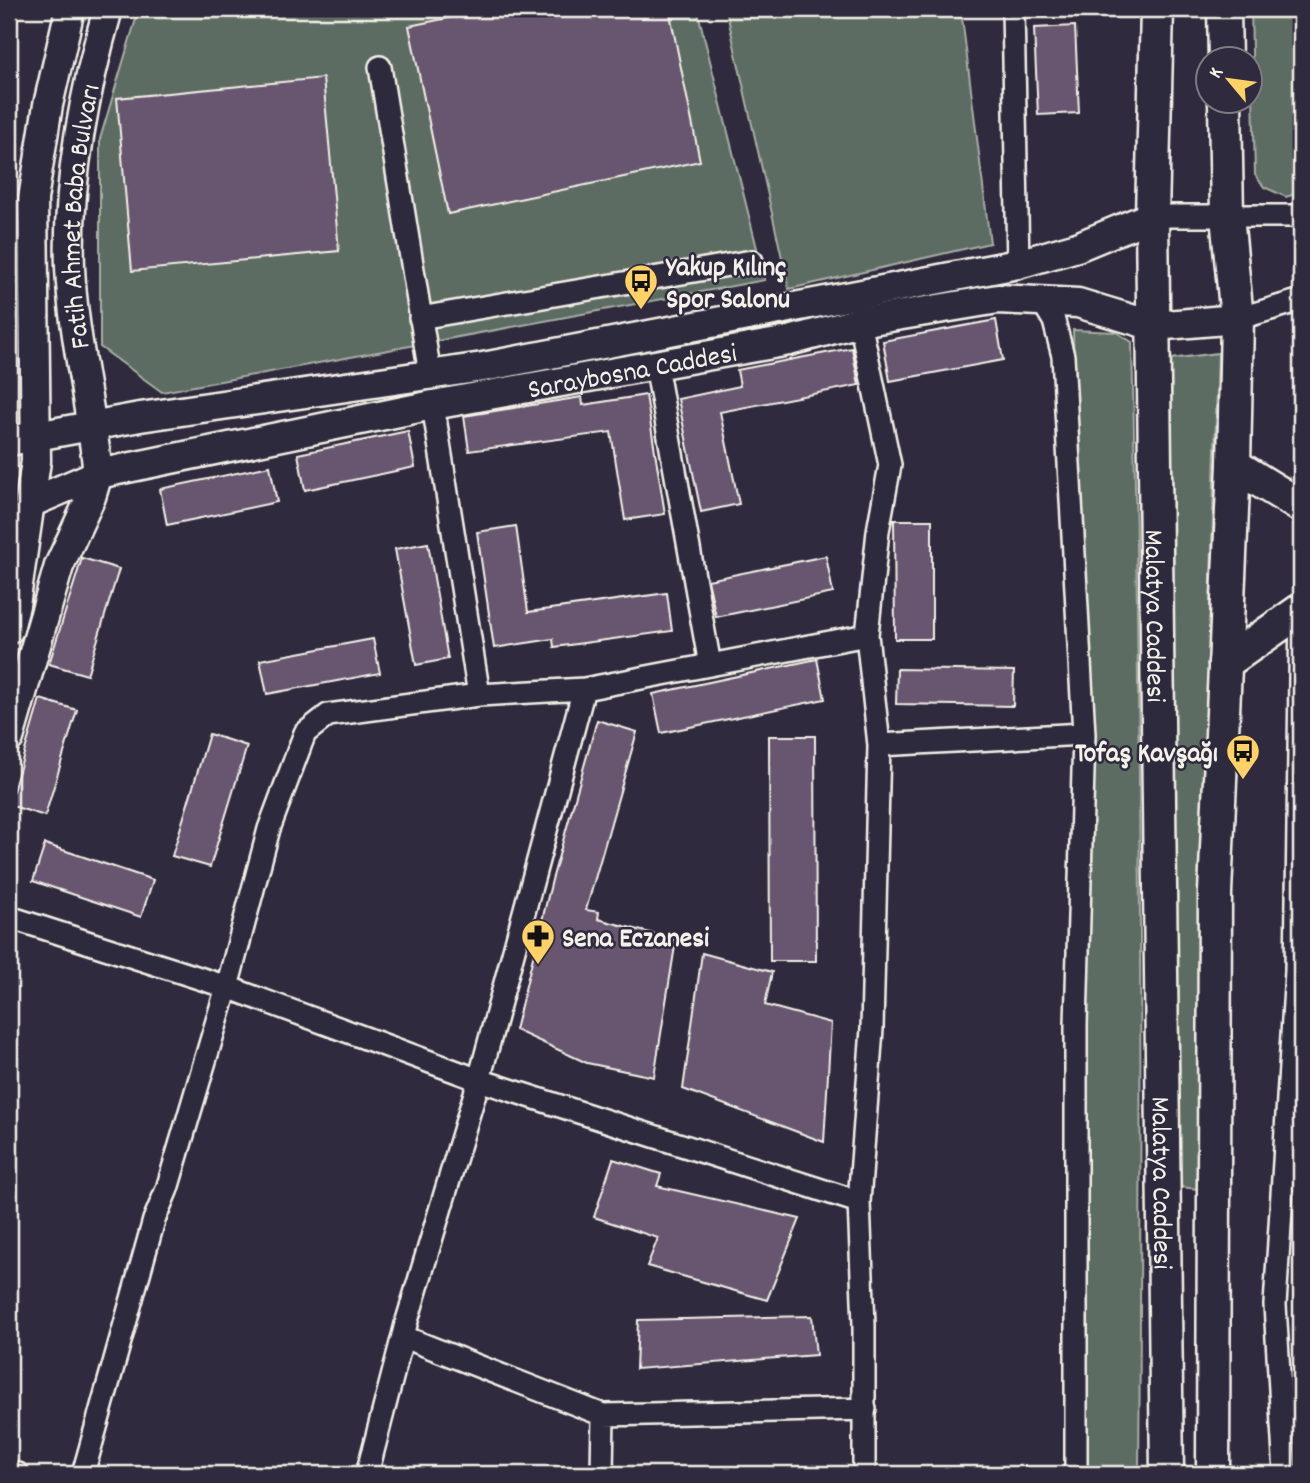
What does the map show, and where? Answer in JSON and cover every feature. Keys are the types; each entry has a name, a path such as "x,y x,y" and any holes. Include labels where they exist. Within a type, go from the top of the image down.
{"highway":[{"name":"Malatya Caddesi","path":"1157,9 1152,216 1167,1474"},
{"path":"1224,9 1224,46"},
{"name":"Malatya Caddesi","path":"1213,1474 1215,893 1234,465 1237,319 1227,216 1225,116"},
{"path":"1234,465 1301,506"},
{"path":"1225,663 1301,610"}],"main road":[{"name":"Fatih Ahmet Baba Bulvarı","path":"9,629 20,500 37,437 33,199 48,105 70,9"},
{"name":"Fatih Ahmet Baba Bulvarı","path":"98,474 70,267 76,161 95,54 108,9"},
{"name":"Saraybosna Caddesi","path":"9,441 430,374 1018,264 1077,247 1152,216"},
{"name":"Saraybosna Caddesi","path":"20,500 98,474 433,405 789,341 860,322 998,299 1078,303 1154,326 1237,319"},
{"path":"9,738 59,566 91,497 98,474"}],"street":[{"path":"1013,9 1018,264"},
{"path":"380,67 430,374"},
{"path":"1152,216 1301,216"},
{"path":"421,318 752,261"},
{"path":"1237,319 1301,300"},
{"path":"1042,301 1054,321 1063,356 1084,734 1076,1025 1076,1474"},
{"path":"860,322 890,465 878,531 867,635 879,745 872,1029 859,1202 865,1409 864,1474"},
{"path":"656,365 710,664"},
{"path":"433,405 479,695"},
{"path":"1285,1474 1275,1305 1299,971 1301,601"},
{"path":"83,1474 154,1220 167,1189 227,987 269,829 305,733 328,715 479,695 584,689 867,635"},
{"path":"367,1474 479,1080 584,689"},
{"path":"879,745 1084,734"},
{"path":"9,917 227,987 479,1080 859,1202"},
{"path":"404,1337 603,1415 865,1409"},
{"path":"602,1474 603,1415"},
{"path":"9,1472 18,1474"}],"green space":[{"path":"139,9 697,9 765,280 162,392 100,347 100,139"},
{"path":"726,9 961,9 990,243 789,289"},
{"path":"1251,9 1298,9 1301,192 1286,197 1264,187 1255,175 1254,116 1264,116 1264,46 1252,46"},
{"path":"1073,330 1116,332 1132,342 1140,908 1139,1474 1088,1474 1086,931"},
{"path":"1218,353 1197,1037 1198,1189 1180,1187 1171,359"}],"building":[{"path":"492,9 669,9 700,161 448,214 409,26"},
{"path":"1075,26 1079,113 1038,115 1034,28"},
{"path":"323,78 339,251 132,271 117,98"},
{"path":"996,320 1003,360 890,381 883,341"},
{"path":"852,348 859,385 720,412 739,504 701,512 678,399 740,386 737,370"},
{"path":"646,395 665,514 625,520 611,432 469,451 464,416 582,397 583,405"},
{"path":"408,431 415,467 305,490 298,454"},
{"path":"270,466 277,502 167,525 160,489"},
{"path":"894,520 932,520 932,639 895,639"},
{"path":"516,526 528,612 667,593 672,631 554,647 553,639 494,648 477,532"},
{"path":"428,543 448,659 416,665 395,549"},
{"path":"826,556 833,593 716,617 708,580"},
{"path":"82,558 119,569 87,675 49,664"},
{"path":"373,639 380,673 267,694 260,660"},
{"path":"817,659 825,699 661,733 653,694"},
{"path":"897,669 1014,671 1013,706 896,704"},
{"path":"40,699 77,710 45,816 9,805"},
{"path":"597,720 637,732 586,910 599,912 598,919 676,940 654,1077 587,1063 515,1030 552,880"},
{"path":"209,734 247,746 210,867 172,856"},
{"path":"769,736 815,736 816,961 770,961"},
{"path":"45,844 153,880 141,917 33,881"},
{"path":"702,953 772,972 765,1005 831,1023 824,1142 683,1089"},
{"path":"613,1159 661,1174 657,1186 800,1219 767,1300 647,1266 658,1238 594,1217"},
{"path":"812,1316 816,1355 636,1369 638,1320"}],"place":[{"name":"Yakup Kılınç Spor Salonu","path":"641,311"},
{"name":"Tofaş Kavşağı","path":"1243,781"},
{"name":"Sena Eczanesi","path":"538,966"}]}
